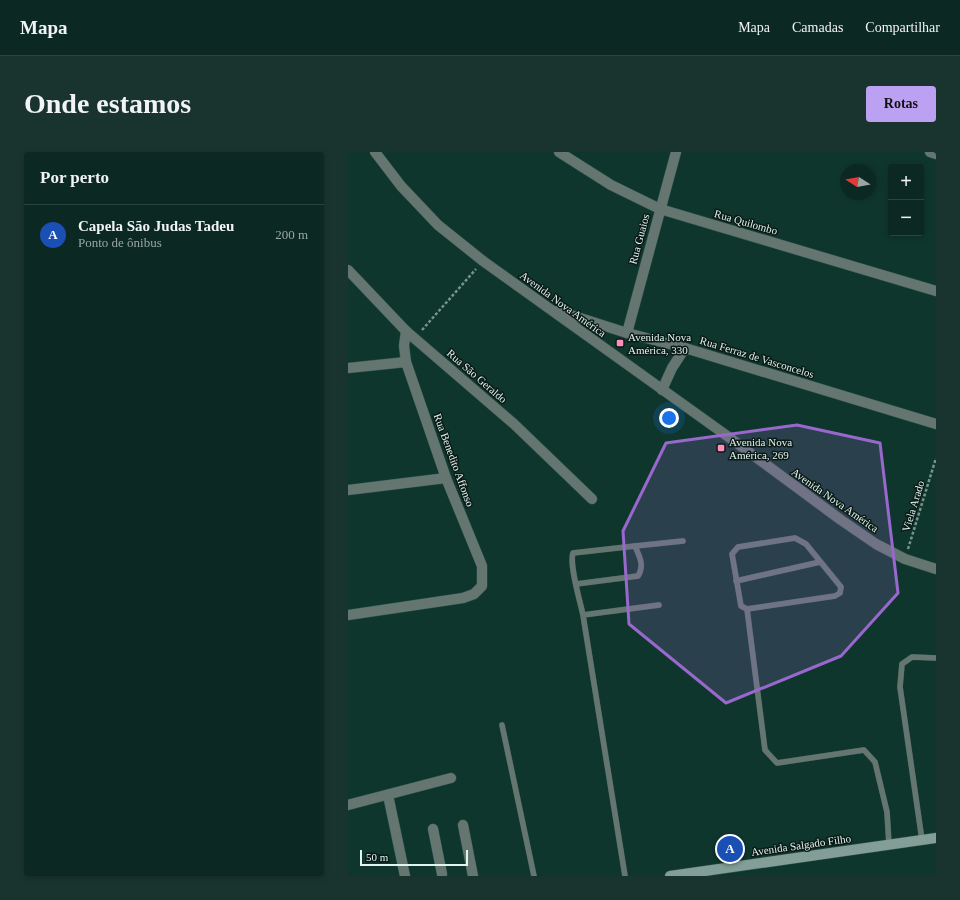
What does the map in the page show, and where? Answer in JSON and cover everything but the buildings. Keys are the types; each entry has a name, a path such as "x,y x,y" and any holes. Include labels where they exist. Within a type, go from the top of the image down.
{"main road":[{"name":"Avenida Salgado Filho","path":"670,876 936,838"}],"street":[{"name":"Avenida Nova América","path":"375,152 401,186 438,225 483,261 876,544 905,559 936,569"},
{"name":"Rua Quilombo","path":"559,152 610,185 660,209 936,291"},
{"name":"Rua Guaios","path":"627,333 676,152"},
{"path":"930,152 936,154"},
{"name":"Rua São Geraldo","path":"348,270 406,331 514,424 592,499"},
{"name":"Rua Ferraz de Vasconcelos","path":"548,308 627,333 685,348 936,424"},
{"name":"Rua Benedito Affonso","path":"348,615 463,598 474,594 482,586 482,566 446,478 406,362 404,346 406,331"},
{"path":"662,390 672,368 685,348"},
{"path":"348,368 406,362"},
{"path":"348,490 446,478"},
{"path":"348,805 451,778"},
{"path":"388,795 405,876"},
{"path":"463,825 473,876"},
{"path":"433,830 440,875"}],"lane":[{"path":"796,538 806,544 841,587 840,593 835,596 747,609 741,606 736,581 732,554 738,547 796,538"},
{"path":"625,876 583,615 571,558 573,553 683,541"},
{"path":"576,584 638,576 641,571 642,562 635,546"},
{"path":"736,581 820,562"},
{"path":"583,615 659,605"},
{"path":"747,609 765,750 777,763 864,750 875,762 887,812 889,845"},
{"path":"922,840 900,687 902,664 912,657 936,658"},
{"path":"502,725 534,876"}],"path":[{"path":"415,338 483,261"},
{"name":"Viela Arado","path":"905,559 936,458"}],"highlighted area":[{"path":"797,425 880,443 898,593 841,656 726,703 629,624 623,531 666,443"}],"place":[{"name":"Avenida Nova América, 330","path":"620,343"},
{"name":"Avenida Nova América, 269","path":"721,448"},
{"name":"Capela São Judas Tadeu","path":"730,849"}]}
